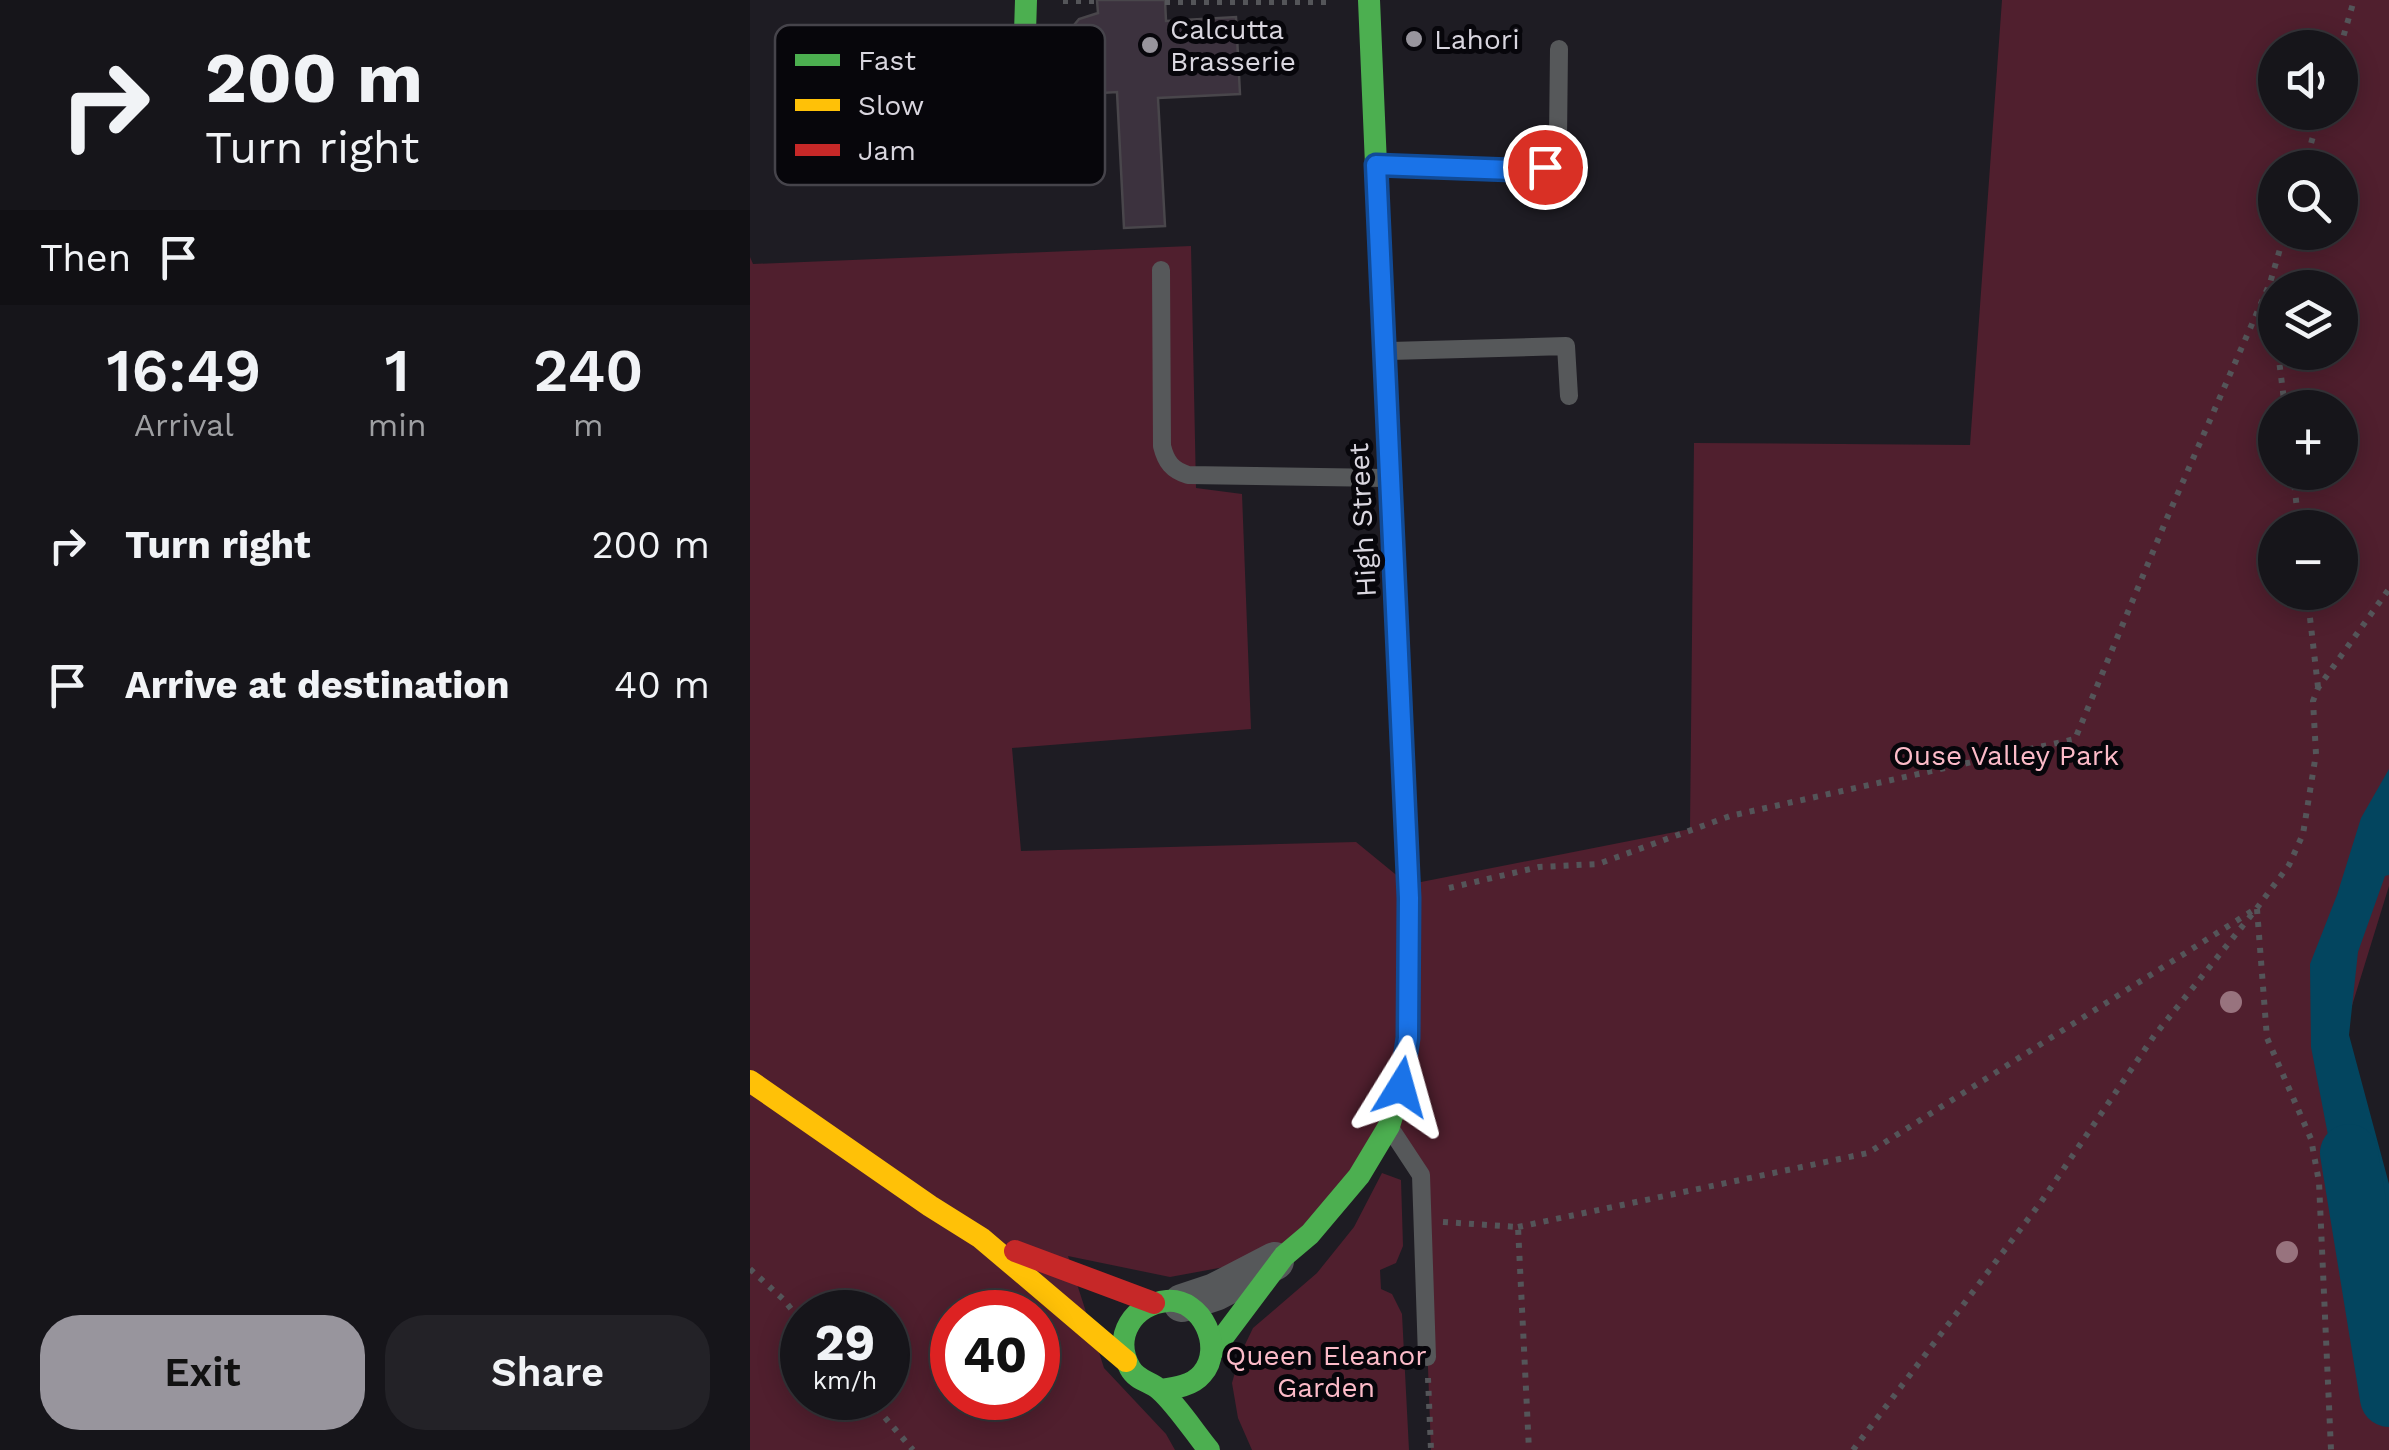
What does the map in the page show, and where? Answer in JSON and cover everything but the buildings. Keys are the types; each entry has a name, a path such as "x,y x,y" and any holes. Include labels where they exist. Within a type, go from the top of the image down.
{"street":[{"path":"1025,25 1026,0"},
{"name":"High Street","path":"1211,1357 1284,1256 1310,1234 1359,1176 1389,1126 1401,1087 1408,1038 1409,898 1369,1"},
{"path":"750,1082 981,1238 1126,1361 1145,1384 1160,1390 1189,1385 1202,1376 1211,1357"},
{"path":"981,1238 1194,1309 1211,1332 1218,1400"},
{"path":"1126,1361 1125,1333 1141,1310 1215,1292 1284,1256"},
{"path":"1160,1390 1209,1450"}],"lane":[{"path":"1376,165 1512,170 1545,167 1558,140 1559,48"},
{"path":"1162,270 1162,446 1169,465 1188,475 1390,478"},
{"path":"1385,351 1566,346 1570,396"},
{"path":"1389,1126 1421,1175 1427,1357"}],"path":[{"path":"2345,30 2354,0"},
{"path":"1165,2 1369,1"},
{"path":"1409,898 1539,867 1598,864 1730,816 2075,739 2258,310"},
{"path":"1853,1450 2041,1202 2154,1036 2289,865 2303,834 2316,754 2313,701 2318,688 2389,590"},
{"path":"2309,610 2318,688"},
{"path":"1423,1222 1518,1227 1868,1153 2258,908"},
{"path":"2258,908 2266,1038 2311,1139 2320,1182 2331,1450"},
{"path":"1518,1227 1529,1450"},
{"path":"750,1268 780,1296"},
{"path":"1427,1357 1431,1450"},
{"path":"887,1420 913,1450"}],"green space":[{"name":"Ouse Valley Park","path":"2002,0 2389,0 2389,886 2342,1038 2389,1391 2389,1450 1431,1450 1421,1175 1389,1127 1284,1256 1170,1277 1068,1256 1104,1368 1166,1434 1175,1450 750,1450 750,257 753,264 1191,246 1196,488 1242,494 1251,729 1012,748 1021,851 1356,842 1400,878 1421,882 1690,829 1694,443 1970,445"},
{"name":"Queen Eleanor Garden","path":"1382,1173 1401,1180 1403,1246 1396,1263 1380,1270 1381,1289 1392,1294 1402,1314 1409,1450 1252,1450 1238,1418 1232,1383 1240,1355 1253,1328 1317,1273 1354,1227"}],"water":[{"path":"2389,769 2389,875 2385,876 2358,952 2349,1035 2389,1184 2389,1224 2350,1230 2311,1047 2310,964 2361,818"}],"waterway":[{"path":"2349,1153 2389,1398"}],"traffic: fast":[{"path":"1025,25 1026,0"},
{"path":"1369,0 1378,212"},
{"path":"1212,1352 1284,1256 1310,1234 1359,1176 1389,1126 1401,1087 1408,1038 1409,898 1391,504"},
{"path":"1160,1390 1193,1381 1209,1363 1206,1327 1200,1316 1179,1302 1155,1303 1136,1315 1125,1334 1125,1356 1133,1372 1166,1396 1209,1450"}],"traffic: slow":[{"path":"750,1081 981,1238 1126,1361"}],"traffic: jam":[{"path":"1378,212 1391,504"},
{"path":"1015,1251 1154,1303"}],"place":[{"name":"Lahori","path":"1414,39"},
{"name":"Calcutta Brasserie","path":"1150,45"}],"route":[{"path":"1401,1087 1408,1038 1409,898 1376,165 1512,170 1545,167"}]}
